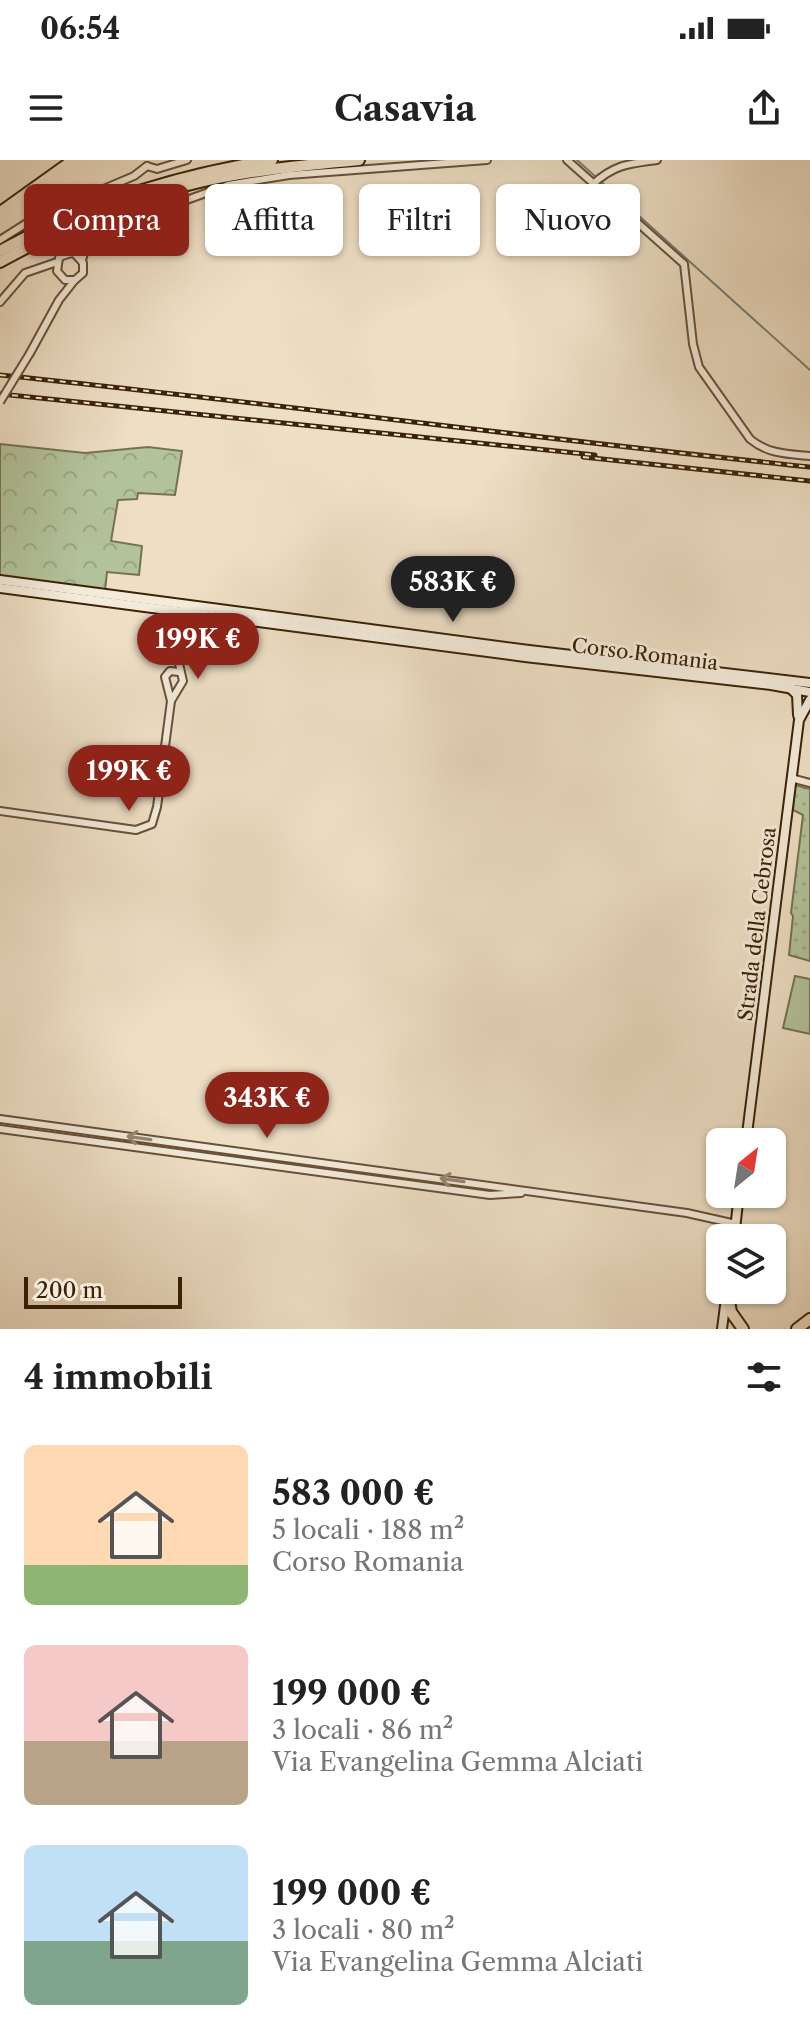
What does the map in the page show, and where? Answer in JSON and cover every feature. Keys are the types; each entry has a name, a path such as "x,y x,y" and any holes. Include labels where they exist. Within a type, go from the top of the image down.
{"highway":[{"path":"0,251 73,215 156,185 272,160"},
{"path":"0,262 76,224 161,193 270,170 359,160"},
{"path":"730,1304 732,1315 743,1329"},
{"path":"797,1329 810,1319"}],"main road":[{"name":"Corso Romania","path":"0,580 525,657 810,692"},
{"name":"Corso Romania","path":"0,588 810,683"},
{"path":"788,687 797,695 804,713"},
{"name":"Strada della Cebrosa","path":"748,1128 791,778 804,713 810,700"},
{"path":"736,1224 738,1208"},
{"path":"722,1329 725,1304"}],"street":[{"path":"0,240 33,219 134,176 146,163 157,169 187,160"},
{"path":"189,199 228,185 289,175 487,160"},
{"path":"567,160 593,184 609,170 657,160"},
{"path":"640,225 684,264 693,344 699,367 750,439 774,452 810,456"},
{"path":"0,302 16,281 39,266 57,262 62,256"},
{"path":"77,256 82,260"},
{"path":"0,402 59,300 83,273 83,256"},
{"path":"57,262 57,271 62,279 59,300"},
{"path":"39,266 57,271"},
{"path":"62,279 75,280"},
{"path":"0,811 136,830 148,826 156,815 171,701 165,677 177,655 184,608"},
{"path":"171,701 183,681 177,655"},
{"path":"170,671 179,672"},
{"path":"168,686 178,687"},
{"path":"791,778 810,783"},
{"path":"0,1119 491,1185 529,1193 687,1213 736,1224"},
{"path":"0,1129 490,1195 529,1193"},
{"path":"286,1168 287,1158"},
{"path":"343,1176 344,1165"}],"green space":[{"path":"0,444 85,453 148,447 182,451 175,495 138,493 137,499 118,500 111,541 142,546 139,575 107,572 105,591 0,577"},
{"path":"795,785 810,789 810,961 789,955 803,815 793,810"},
{"path":"795,976 810,979 810,1034 783,1028"}],"waterway":[{"path":"577,160 810,370"}],"tram line":[{"path":"0,205 63,160"}],"railway":[{"path":"0,375 810,467"},
{"path":"0,394 595,455"},
{"path":"583,457 810,481"}]}
